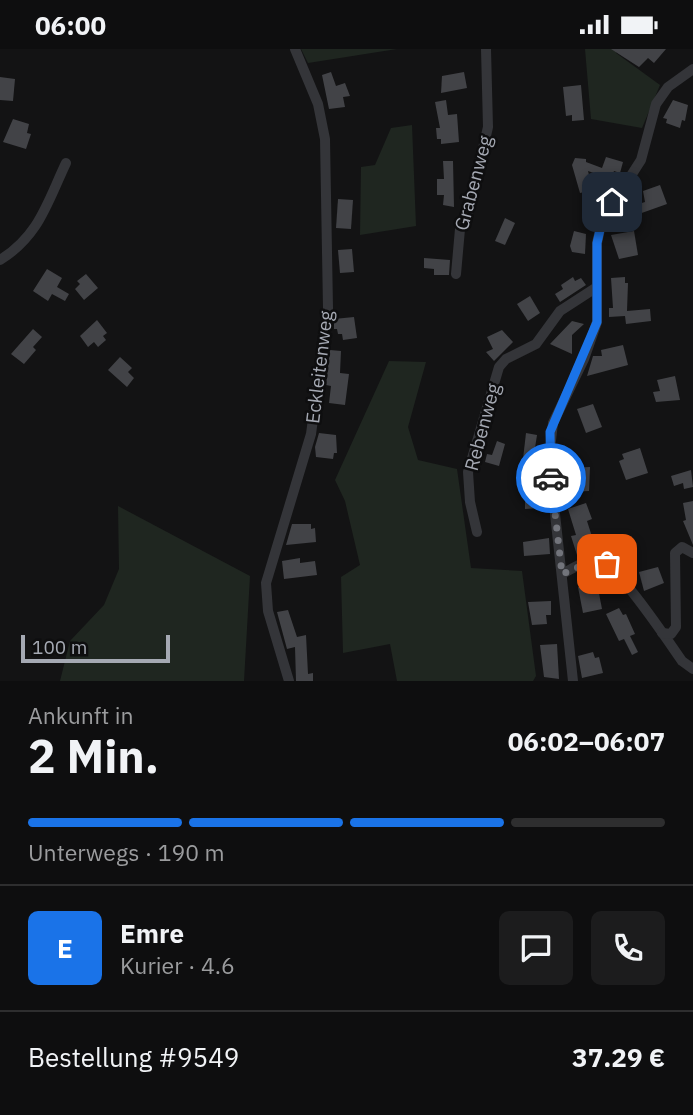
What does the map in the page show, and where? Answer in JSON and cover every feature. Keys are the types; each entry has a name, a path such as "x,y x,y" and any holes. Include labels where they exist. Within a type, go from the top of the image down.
{"street":[{"name":"Eckleitenweg","path":"289,681 268,611 266,583 311,433 328,308 326,139 318,104 295,49"},
{"name":"Grabenweg","path":"456,274 460,229 469,209 488,127 486,49"},
{"path":"573,681 548,441 553,423 594,334 598,311 597,243 607,211 641,160 656,104 668,87 693,69"},
{"path":"0,260 22,245 34,232 65,163"},
{"name":"Rebenweg","path":"477,532 470,502 468,472 499,367 506,359 536,344 560,311 597,287"},
{"path":"662,633 671,634 676,627 675,553 682,547 693,553"},
{"path":"562,574 593,561 607,564 682,661 693,669"}],"shaded area":[{"path":"301,49 397,49 308,63"},
{"path":"585,49 618,49 616,53 660,85 642,128 591,119"},
{"path":"412,125 416,226 360,235 361,167 375,165 391,128"},
{"path":"389,361 426,362 408,427 418,460 457,469 471,568 522,571 536,676 533,681 397,681 390,644 343,653 341,577 360,565 345,501 335,480"},
{"path":"118,506 250,576 244,681 60,681 70,641 104,605 119,569"}],"building":[{"path":"611,49 666,49 654,63 648,58 639,67"},
{"path":"331,72 336,86 345,83 350,96 343,97 345,107 329,109 322,75"},
{"path":"464,72 467,88 441,93 442,76"},
{"path":"0,77 15,79 13,101 0,100"},
{"path":"581,85 584,120 572,121 572,115 566,116 563,87"},
{"path":"446,100 448,115 457,114 459,142 441,144 441,139 437,139 436,128 440,128 435,102"},
{"path":"673,100 688,105 685,121 682,120 680,128 666,123 667,119 663,118"},
{"path":"13,119 29,124 27,133 31,134 26,149 3,142"},
{"path":"606,157 623,162 620,173 614,171 611,179 588,171 593,190 580,193 572,165 575,158 586,159 586,162 602,168"},
{"path":"443,161 453,161 454,207 443,205 444,195 437,195 437,179 444,179"},
{"path":"660,185 667,204 622,220 619,210 645,202 643,191"},
{"path":"338,199 353,200 351,229 336,228"},
{"path":"505,218 515,223 505,245 495,241"},
{"path":"574,231 586,234 585,254 572,252 570,246"},
{"path":"634,231 638,255 619,259 611,235"},
{"path":"352,249 354,272 340,273 338,250"},
{"path":"424,258 450,260 449,275 434,275 434,269 424,268"},
{"path":"47,269 62,278 57,287 69,294 65,301 52,294 48,301 33,291"},
{"path":"86,274 98,288 84,300 75,289 80,284 77,281"},
{"path":"573,277 575,281 581,278 586,285 560,302 555,294 563,289 561,285"},
{"path":"625,277 625,283 628,283 627,311 650,309 651,321 626,324 625,316 609,317 609,308 613,308 611,278"},
{"path":"530,296 540,313 528,321 517,304"},
{"path":"354,317 357,338 343,340 342,334 338,334 337,329 334,329 334,319"},
{"path":"97,320 107,333 103,336 106,340 98,347 94,342 88,347 80,336"},
{"path":"572,321 584,324 572,335 572,354 550,344"},
{"path":"33,329 42,337 33,347 36,350 24,364 11,354"},
{"path":"502,330 513,342 494,361 486,352 493,349 487,337"},
{"path":"623,345 628,365 587,376 593,356 602,356 601,350"},
{"path":"330,350 341,351 340,373 349,374 345,405 329,403 331,386 326,385"},
{"path":"120,357 132,368 128,372 134,378 127,387 108,370"},
{"path":"675,376 680,400 656,402 653,392 660,391 657,380"},
{"path":"593,404 602,427 586,433 577,409"},
{"path":"319,433 336,435 337,453 334,453 333,459 316,457 315,447"},
{"path":"526,433 537,435 533,461 523,459"},
{"path":"497,441 505,444 499,466 485,462 487,454 492,455"},
{"path":"640,448 648,473 626,480 619,461 624,459 622,454"},
{"path":"590,467 589,491 569,492 569,489 560,489 559,477 567,477 569,468"},
{"path":"691,470 693,487 684,489 683,483 674,486 671,476"},
{"path":"541,492 541,508 525,509 525,493"},
{"path":"693,501 693,545 683,521 686,520 683,503"},
{"path":"586,503 592,519 587,521 596,549 577,555 571,536 576,535 568,509"},
{"path":"292,524 311,524 311,529 315,528 316,542 286,545"},
{"path":"549,538 550,554 524,556 523,542"},
{"path":"300,558 300,563 315,561 317,575 284,579 282,561"},
{"path":"658,567 664,583 644,591 639,572"},
{"path":"597,583 602,609 583,613 578,587"},
{"path":"551,601 551,615 546,615 547,624 532,625 528,602"},
{"path":"619,608 623,615 626,614 635,634 630,636 638,652 632,655 624,639 619,641 606,614"},
{"path":"288,610 297,637 306,635 308,674 313,673 313,681 296,681 295,647 287,649 277,612"},
{"path":"557,644 559,679 544,677 540,645"},
{"path":"593,652 595,658 599,657 603,673 582,678 578,656"}],"way so far":[{"path":"551,478 562,574 597,560 607,564"}],"route":[{"path":"551,478 548,441 550,432 584,359 597,322 597,243 602,221 612,202"}]}
